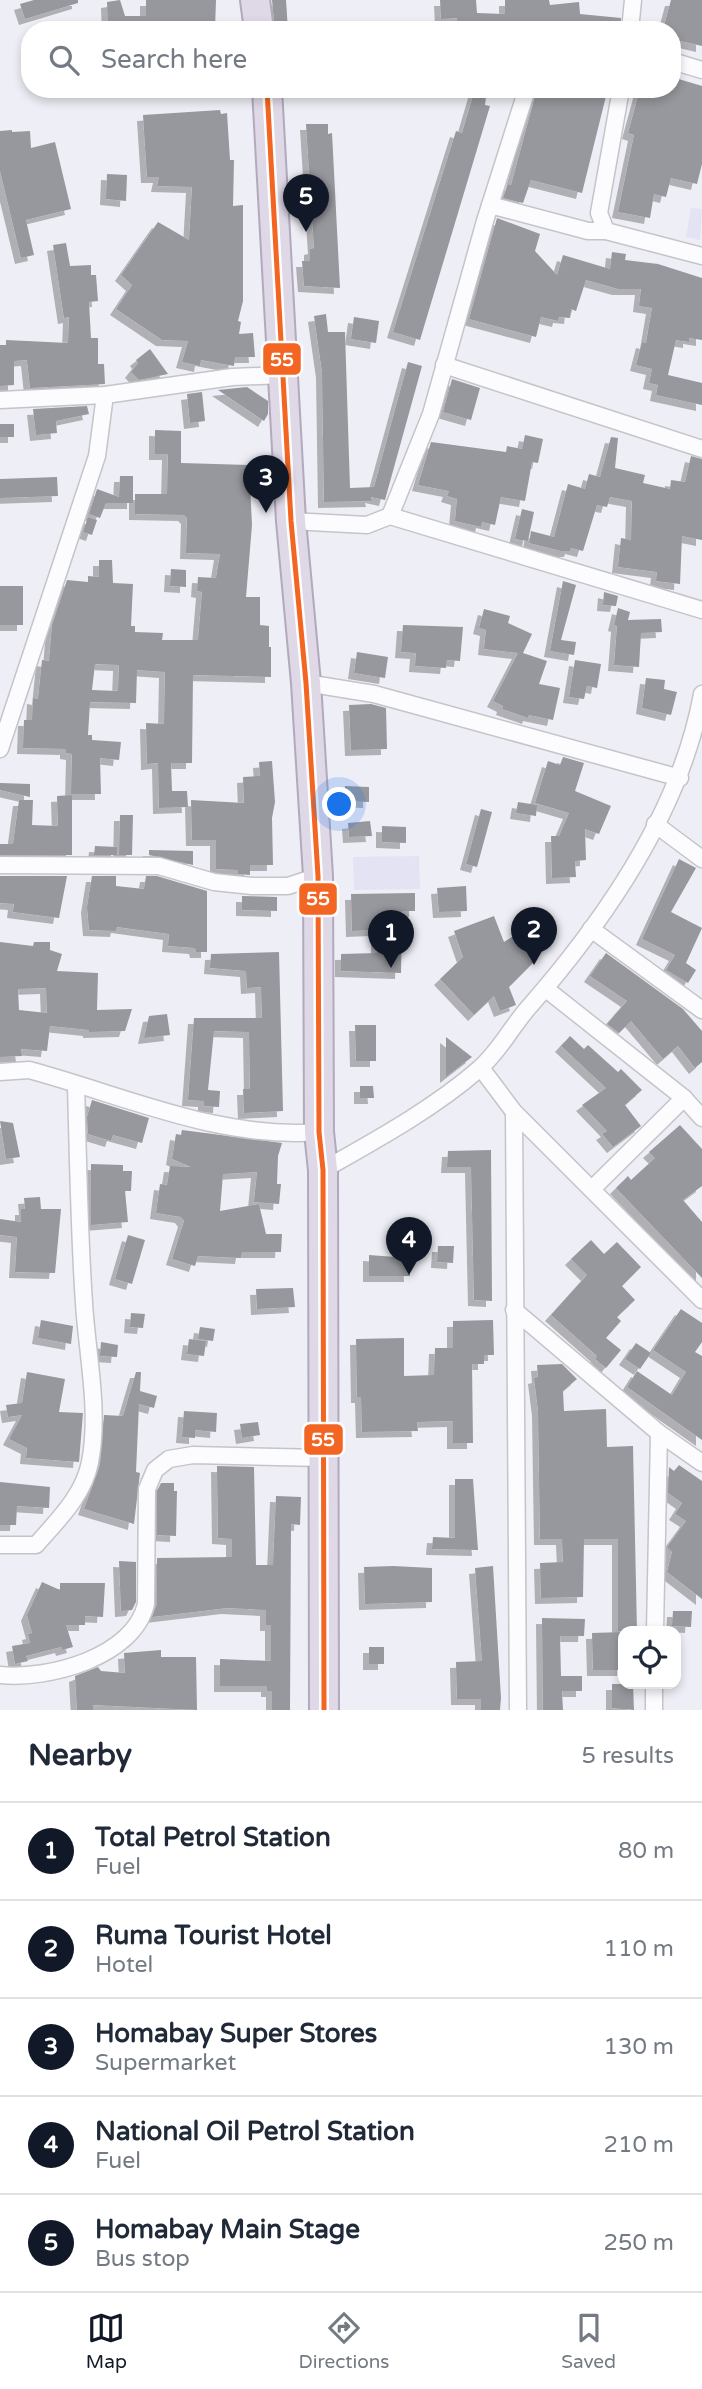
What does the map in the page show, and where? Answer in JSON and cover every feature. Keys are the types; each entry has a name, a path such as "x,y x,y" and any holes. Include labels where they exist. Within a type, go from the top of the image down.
{"highway":[{"path":"255,0 258,21"},
{"path":"268,98 291,521 306,683 318,876 319,1132 323,1170 324,1710"}],"street":[{"path":"631,21 633,0"},
{"path":"681,64 702,70"},
{"path":"390,516 431,414 490,205 524,98"},
{"path":"606,231 599,213 619,98"},
{"path":"490,205 588,231 606,231 702,256"},
{"path":"444,365 702,449"},
{"path":"0,400 105,396 232,377 283,375"},
{"path":"0,749 97,456 105,396"},
{"path":"291,521 368,525 390,516 702,610"},
{"path":"306,683 374,694 680,778"},
{"path":"323,1170 422,1110 481,1068 546,989 591,929 642,850 680,778 694,739 702,694"},
{"path":"655,824 702,859"},
{"path":"0,865 159,866 214,882 251,886 288,886 318,876"},
{"path":"591,929 702,1010"},
{"path":"546,989 684,1098 702,1118"},
{"path":"481,1068 514,1112 702,1300"},
{"path":"0,1072 29,1070 199,1119 260,1132 319,1132"},
{"path":"1,1545 36,1545 65,1513 90,1462 92,1408 83,1301 76,1085"},
{"path":"592,1189 684,1098"},
{"path":"514,1112 518,1710"},
{"path":"514,1310 659,1433 702,1463"},
{"path":"655,1626 659,1433"},
{"path":"0,1675 37,1676 58,1672 131,1636 143,1618 146,1604 147,1489 155,1470 169,1459 193,1455 322,1458"},
{"path":"654,1689 654,1710"}],"shaded area":[{"path":"691,208 702,209 700,240 686,237"},
{"path":"419,856 420,889 354,890 353,857"}],"building":[{"path":"34,0 78,0 78,3 25,19 20,4"},
{"path":"120,0 125,16 146,16 146,0 216,0 215,21 108,21 107,2"},
{"path":"272,0 286,0 287,21 274,21"},
{"path":"440,0 476,0 477,13 505,14 505,0 549,0 550,5 579,2 580,14 621,18 621,21 441,19"},
{"path":"671,0 702,0 702,46 681,41 681,21 665,21"},
{"path":"681,80 702,86 702,164 697,184 671,178 666,197 654,194 650,218 618,212 634,135 628,133 638,98 681,98"},
{"path":"472,98 486,98 485,105 490,106 420,340 393,332 456,131 462,133"},
{"path":"535,98 606,98 582,193 531,180 523,203 503,198 508,184 511,185"},
{"path":"220,110 221,114 227,113 230,160 234,160 233,206 243,205 243,301 238,321 241,322 239,334 253,333 255,357 235,357 234,366 201,360 200,366 182,362 188,341 162,340 116,309 132,285 121,275 158,222 189,240 192,187 157,186 159,177 147,177 143,115"},
{"path":"306,124 328,124 328,134 332,133 340,288 304,286 302,261 310,261 310,249 314,248"},
{"path":"0,131 30,131 31,148 55,142 71,209 26,220 34,255 21,258 0,171"},
{"path":"107,174 127,175 126,201 106,199"},
{"path":"497,218 540,234 535,251 557,275 563,255 610,269 612,252 626,254 625,260 658,264 702,278 702,340 676,340 668,375 702,383 702,405 656,395 658,385 649,383 652,369 636,365 642,342 646,343 652,308 639,306 641,289 618,289 586,280 576,311 571,309 570,318 559,317 558,321 541,317 536,337 469,319"},
{"path":"66,243 70,266 91,265 91,275 96,275 98,301 89,302 91,338 98,338 98,364 104,364 105,384 30,388 27,360 14,361 14,385 0,386 0,345 6,345 6,340 68,343 69,317 64,318 53,245"},
{"path":"326,314 328,332 345,332 350,488 374,487 408,362 422,366 385,500 371,497 372,501 324,502 322,372 314,316"},
{"path":"354,317 379,321 376,343 351,339"},
{"path":"150,349 168,374 139,380 131,372 138,363 136,360"},
{"path":"452,379 480,388 471,420 443,412"},
{"path":"247,387 268,401 268,414 264,421 218,390"},
{"path":"202,392 205,421 190,423 187,394"},
{"path":"87,406 89,414 56,421 57,433 36,435 33,409"},
{"path":"0,424 14,424 14,437 0,437"},
{"path":"155,430 181,431 181,463 249,465 252,525 246,597 260,597 260,625 269,626 271,647 271,677 193,675 192,763 171,763 172,791 187,791 188,807 159,808 158,763 147,764 146,723 164,724 165,672 137,670 136,703 90,702 88,735 92,735 92,740 121,742 119,760 100,758 101,794 71,794 72,754 66,753 66,749 23,748 24,720 32,720 33,698 38,699 42,660 49,661 52,625 67,580 88,582 88,576 99,577 99,560 112,560 113,583 133,584 131,626 135,626 135,632 163,633 162,640 198,640 202,592 197,591 198,577 216,578 220,554 186,553 187,518 184,515 135,514 135,494 167,494 168,454 155,454","holes":["95,664 119,665 118,691 92,690"]},
{"path":"525,435 543,439 538,463 532,462 525,501 501,497 495,525 482,522 481,527 455,521 457,499 447,496 449,491 418,485 431,442 506,452 507,446 522,449"},
{"path":"611,437 618,438 615,468 645,475 643,483 670,489 671,480 685,482 691,456 702,459 702,540 682,536 680,584 656,581 657,572 618,567 621,538 631,540 632,501 610,497 607,507 597,505 583,551 571,548 570,551 561,551 529,543 531,531 554,537 568,484 585,489 589,474 600,477"},
{"path":"120,476 133,476 133,503 106,503 100,518 89,514 97,489 119,497"},
{"path":"57,477 58,496 0,498 0,479"},
{"path":"522,509 534,512 528,541 515,539"},
{"path":"88,517 97,520 92,535 83,532"},
{"path":"171,569 186,570 186,587 170,586"},
{"path":"563,581 576,585 561,640 576,642 574,655 550,651"},
{"path":"0,586 23,586 23,625 0,625"},
{"path":"604,592 618,596 616,606 603,605"},
{"path":"618,608 630,612 628,620 661,619 662,632 641,633 639,667 614,665 617,626 614,625"},
{"path":"484,609 510,616 508,623 532,634 523,653 547,661 539,684 560,688 553,720 529,715 528,718 502,709 503,706 493,701 518,653 484,649 486,630 479,628"},
{"path":"403,625 463,627 460,661 447,660 446,668 415,666 416,653 401,652"},
{"path":"357,652 388,657 385,678 354,673"},
{"path":"575,660 601,664 597,688 587,686 584,699 569,697"},
{"path":"646,678 665,680 664,689 677,692 671,715 642,708"},
{"path":"371,704 386,708 387,749 351,750 349,705"},
{"path":"563,757 584,763 575,791 611,806 599,834 585,829 586,860 575,861 576,877 552,878 551,836 559,836 569,813 535,803 548,761 560,765"},
{"path":"272,761 275,802 272,818 273,865 250,865 250,875 238,874 238,870 216,869 216,840 192,840 191,800 244,803 243,777 260,776 259,762"},
{"path":"0,783 30,784 30,797 0,790"},
{"path":"345,786 369,787 369,802 345,801"},
{"path":"72,795 72,855 0,855 0,844 13,844 19,800 33,800 32,825 58,826 57,796"},
{"path":"518,802 537,805 536,816 516,813"},
{"path":"481,809 492,812 477,867 466,864"},
{"path":"120,815 133,815 132,855 119,855"},
{"path":"370,821 372,836 349,837 348,823"},
{"path":"382,826 406,827 406,843 382,842"},
{"path":"95,846 117,847 117,855 94,855"},
{"path":"149,850 193,851 193,865 149,855"},
{"path":"679,859 696,868 671,912 702,928 686,963 696,970 688,983 666,970 675,955 642,939"},
{"path":"0,876 67,876 59,918 13,912 14,904 0,903"},
{"path":"92,876 116,876 116,886 144,889 146,876 157,876 207,891 207,952 196,952 195,948 168,946 169,934 117,927 116,931 89,930 87,907"},
{"path":"466,886 467,911 439,912 437,888"},
{"path":"415,893 415,911 402,911 401,973 341,971 341,954 377,953 377,930 352,931 351,894"},
{"path":"242,896 277,897 277,911 242,910"},
{"path":"494,916 504,942 535,922 550,943 529,958 534,962 509,987 516,1005 500,1011 494,996 474,1015 440,979 463,957 454,931"},
{"path":"0,942 33,946 34,942 50,942 50,950 62,954 57,971 98,973 97,1010 132,1009 125,1031 89,1032 50,1026 47,1051 21,1049 22,1056 0,1057","holes":["46,988 47,1013 19,1010 18,989"]},
{"path":"279,952 283,1111 244,1113 243,1089 250,1089 249,1032 214,1031 208,1090 220,1091 219,1107 204,1106 204,1101 188,1100 194,1018 262,1018 261,987 247,988 246,971 210,968 211,954"},
{"path":"606,953 683,1009 702,1031 702,1062 695,1068 678,1046 663,1059 631,1021 619,1033 607,1024 627,1001 590,976"},
{"path":"167,1014 170,1035 144,1038 149,1016"},
{"path":"355,1025 376,1025 376,1061 356,1061"},
{"path":"570,1036 584,1049 588,1045 618,1072 621,1069 642,1090 625,1105 641,1126 613,1147 602,1134 607,1131 582,1105 606,1088 561,1046"},
{"path":"446,1037 472,1057 446,1077"},
{"path":"360,1086 373,1086 374,1098 360,1098"},
{"path":"92,1100 149,1118 142,1143 113,1135 111,1141 88,1134 87,1117"},
{"path":"0,1121 13,1123 20,1157 6,1159"},
{"path":"680,1125 702,1149 702,1186 683,1200 702,1222 702,1278 616,1188 628,1176 631,1180 655,1158 649,1152"},
{"path":"182,1130 282,1143 278,1156 277,1184 281,1184 279,1204 254,1202 257,1172 223,1174 220,1211 259,1204 266,1234 282,1234 281,1252 242,1252 241,1258 198,1256 195,1266 172,1259 184,1221 181,1217 156,1213 160,1184 167,1185 170,1166 191,1167 172,1159 176,1134 181,1135"},
{"path":"491,1150 492,1301 474,1300 471,1167 447,1167 448,1151"},
{"path":"91,1164 123,1165 123,1171 132,1171 131,1191 125,1191 128,1222 91,1225"},
{"path":"40,1197 41,1209 61,1209 55,1273 15,1272 17,1237 0,1235 0,1219 21,1222 21,1209 25,1209 24,1198"},
{"path":"128,1235 145,1240 132,1284 115,1279"},
{"path":"591,1240 604,1254 617,1242 641,1267 622,1286 635,1300 617,1317 621,1321 606,1338 621,1350 606,1368 595,1359 597,1356 551,1315 587,1275 571,1259"},
{"path":"438,1246 454,1246 453,1263 437,1262"},
{"path":"369,1255 409,1258 410,1276 369,1276"},
{"path":"293,1288 295,1307 257,1309 256,1289"},
{"path":"681,1309 702,1323 702,1342 695,1352 702,1356 702,1440 627,1387 637,1371 672,1395 686,1372 653,1350"},
{"path":"131,1313 145,1314 143,1328 130,1327"},
{"path":"41,1320 73,1326 71,1344 38,1338"},
{"path":"493,1320 494,1355 484,1355 484,1364 472,1364 473,1443 453,1443 453,1421 417,1422 418,1431 362,1432 361,1397 357,1397 356,1339 404,1338 404,1376 434,1375 435,1348 453,1348 453,1321"},
{"path":"200,1327 215,1329 213,1341 198,1339"},
{"path":"189,1339 206,1341 204,1356 187,1354"},
{"path":"101,1342 118,1345 117,1357 100,1356"},
{"path":"636,1343 651,1353 640,1369 625,1359"},
{"path":"562,1364 577,1379 563,1391 564,1411 606,1409 607,1447 633,1446 637,1626 618,1626 618,1539 584,1539 583,1597 541,1598 540,1563 563,1562 562,1539 540,1539 538,1410 534,1378 538,1377 537,1365"},
{"path":"27,1372 65,1379 59,1412 83,1413 79,1462 26,1458 27,1448 9,1439 22,1415 8,1417 6,1405 22,1403"},
{"path":"136,1372 141,1372 140,1391 157,1396 154,1408 139,1404 136,1472 140,1473 134,1524 84,1509 100,1465 104,1415 123,1416"},
{"path":"184,1411 217,1413 216,1432 195,1430 195,1438 182,1437"},
{"path":"258,1422 260,1435 242,1438 240,1424"},
{"path":"679,1465 702,1481 702,1599 667,1572 672,1552 667,1547 686,1521 675,1514 682,1503 668,1493 669,1467 674,1471"},
{"path":"217,1466 254,1467 256,1565 273,1565 276,1496 301,1497 300,1525 291,1524 290,1710 272,1710 272,1691 267,1691 267,1686 220,1686 220,1659 271,1661 271,1625 266,1625 266,1610 227,1608 152,1617 157,1604 157,1558 232,1557 232,1539 218,1538"},
{"path":"455,1479 473,1479 478,1550 432,1549 433,1537 455,1538"},
{"path":"0,1482 50,1487 49,1508 17,1506 16,1525 0,1525"},
{"path":"161,1483 174,1483 174,1491 177,1491 176,1536 157,1535 157,1491"},
{"path":"119,1561 136,1562 136,1602 132,1610 121,1611"},
{"path":"493,1566 500,1710 481,1710 481,1699 457,1699 456,1662 482,1661 475,1568"},
{"path":"364,1567 432,1568 432,1602 365,1604"},
{"path":"42,1582 60,1590 60,1583 105,1583 103,1617 85,1616 85,1625 66,1625 73,1647 62,1650 61,1647 26,1656 28,1661 15,1664 12,1646 30,1643 28,1634 32,1633 27,1615"},
{"path":"673,1611 692,1611 691,1627 672,1626"},
{"path":"542,1618 585,1619 584,1636 560,1636 561,1676 582,1676 582,1691 562,1691 563,1710 543,1710"},
{"path":"618,1632 618,1670 593,1670 592,1633"},
{"path":"369,1647 384,1647 384,1664 369,1664"},
{"path":"161,1650 161,1657 196,1657 197,1710 93,1705 93,1710 77,1710 75,1676 98,1667 101,1671 125,1673 124,1653"},
{"path":"612,1684 618,1684 618,1689 633,1689 634,1710 612,1708"}],"transit line":[{"name":"55","path":"268,98 291,521 306,683 318,876 319,1132 323,1170 324,1710"}],"place":[{"name":"Homabay Main Stage","path":"306,232"},
{"name":"Homabay Super Stores","path":"266,513"},
{"name":"Ruma Tourist Hotel","path":"534,965"},
{"name":"Total Petrol Station","path":"391,968"},
{"name":"National Oil Petrol Station","path":"409,1275"}]}
